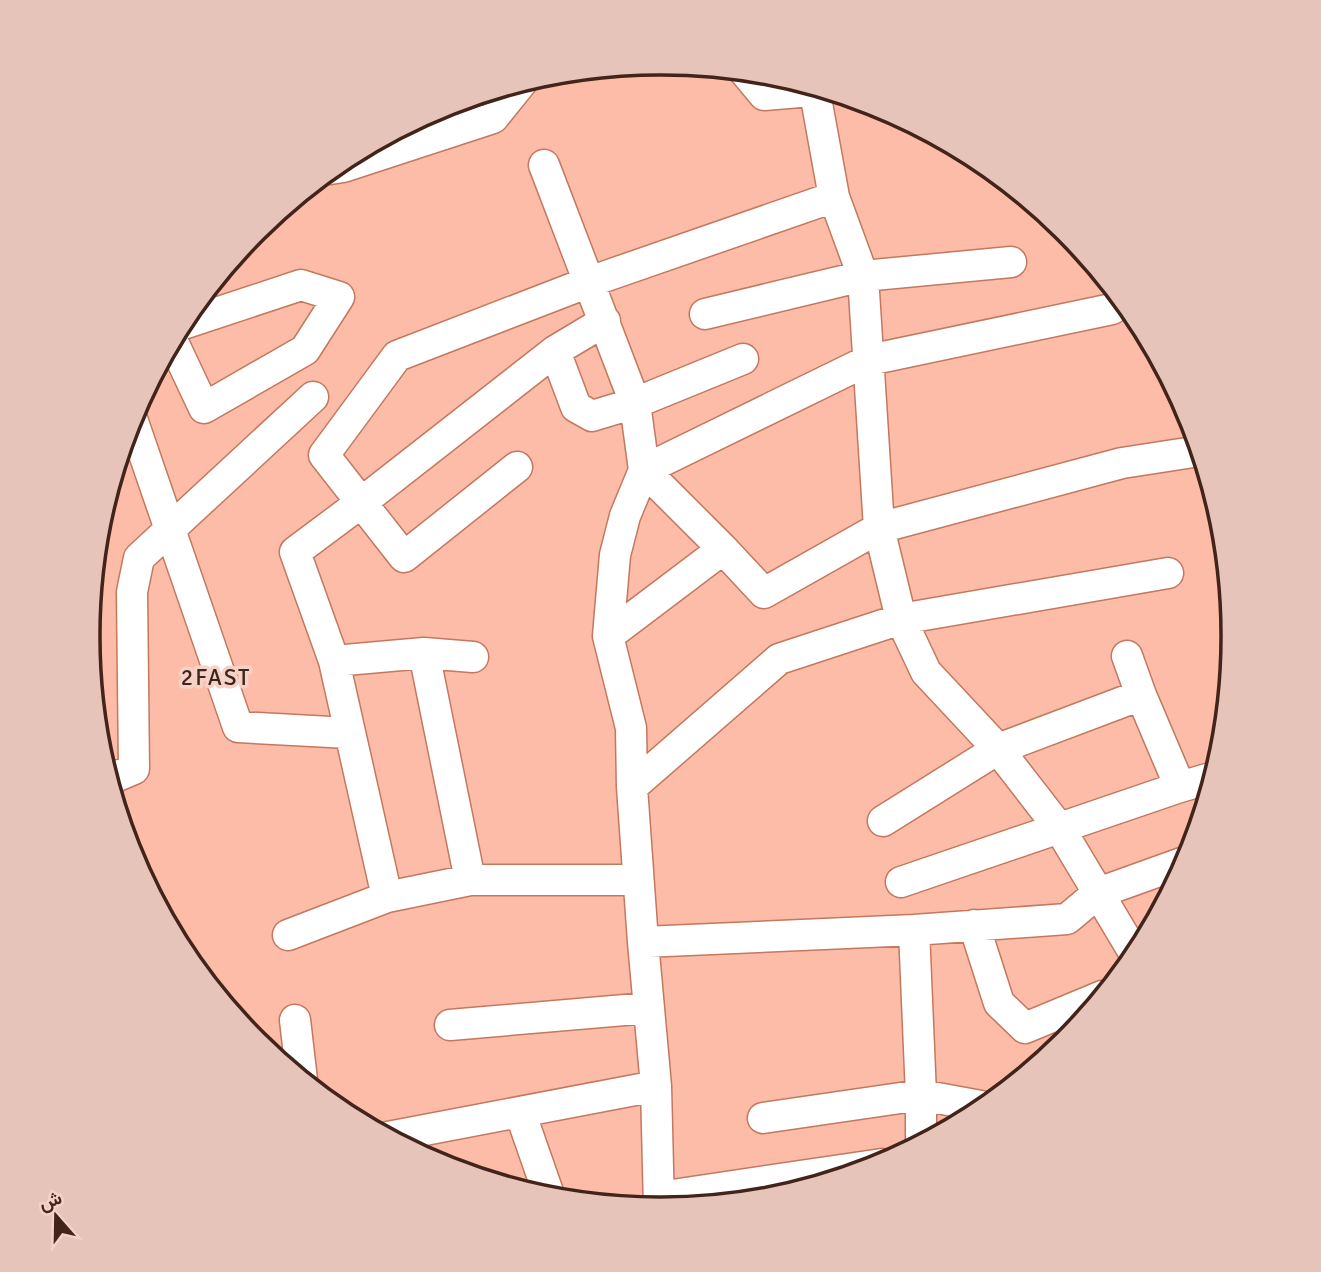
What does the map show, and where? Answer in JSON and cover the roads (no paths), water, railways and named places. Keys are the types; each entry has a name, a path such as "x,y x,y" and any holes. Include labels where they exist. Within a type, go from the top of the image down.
{"street":[{"path":"754,83 764,96 796,92"},
{"path":"364,160 494,118 512,95"},
{"path":"819,98 834,197 863,276 879,528 901,619 926,671 998,749 1060,829 1129,945"},
{"path":"544,165 635,403 644,470 625,516 615,555 608,636 631,728 638,880 656,1086 659,1197"},
{"path":"517,467 404,557 324,455 397,356 589,282 834,197"},
{"path":"705,314 863,276 1011,262"},
{"path":"178,352 204,408 304,349 339,297 302,285 197,320"},
{"path":"644,470 869,360 1112,309"},
{"path":"387,897 334,661 295,552 555,351 605,321"},
{"path":"555,351 576,407 592,416 635,403 743,359"},
{"path":"118,776 134,769 132,592 139,558 313,397"},
{"path":"137,434 238,727 349,733"},
{"path":"644,470 764,593 879,528 1122,463 1190,453"},
{"path":"608,636 723,549"},
{"path":"632,787 779,659 901,619 1168,573"},
{"path":"334,661 424,653 473,657"},
{"path":"424,653 470,880"},
{"path":"1127,656 1180,787"},
{"path":"883,821 998,749 1141,695"},
{"path":"901,882 1202,780"},
{"path":"643,942 914,930 1067,919 1098,893 1172,866"},
{"path":"288,935 387,897 470,880 638,880"},
{"path":"974,925 999,1003 1025,1028 1084,1003"},
{"path":"914,930 921,1133"},
{"path":"450,1025 648,1008"},
{"path":"295,1020 300,1066"},
{"path":"403,1134 656,1086"},
{"path":"763,1118 921,1095 969,1104"},
{"path":"520,1112 545,1185"},
{"path":"702,1195 811,1176"}],"district":[{"name":"2FAST","path":"216,677"}]}
